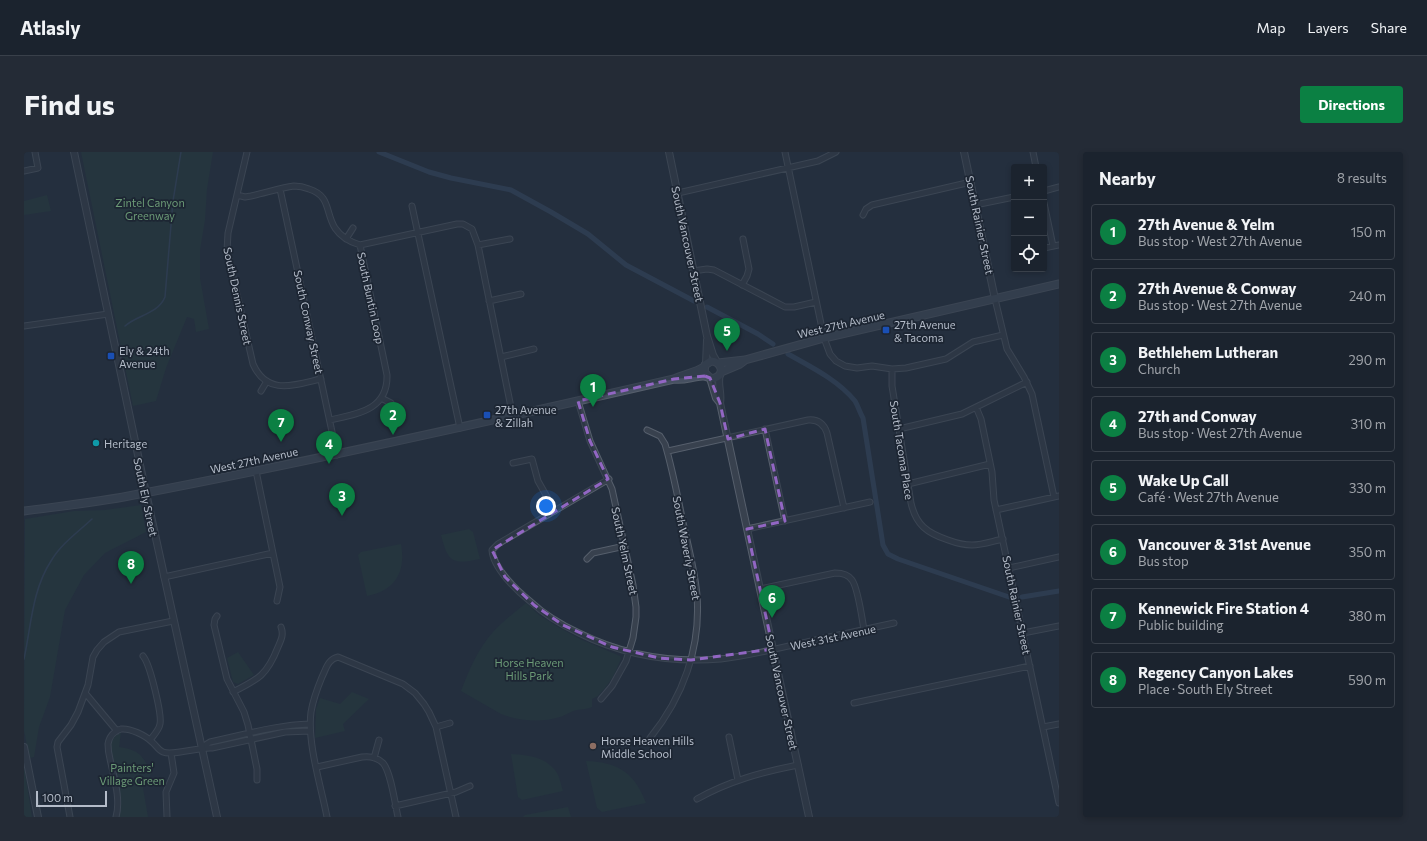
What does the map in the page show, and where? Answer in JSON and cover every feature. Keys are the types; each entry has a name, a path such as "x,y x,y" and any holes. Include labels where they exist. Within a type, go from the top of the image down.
{"main road":[{"name":"West 27th Avenue","path":"24,511 146,493 337,455 513,417 674,379 683,374 699,371 712,361 745,360 824,338 1059,284"},
{"name":"West 27th Avenue","path":"674,379 682,380 702,376 715,378 720,373 740,364 745,360"},
{"path":"718,362 721,366 720,373"},
{"path":"705,366 704,372 709,377"}],"street":[{"path":"24,171 38,168 35,152"},
{"name":"South Ely Street","path":"74,152 173,620 217,817"},
{"name":"South Dennis Street","path":"247,152 228,234 227,251 253,364 259,376 267,382"},
{"name":"South Vancouver Street","path":"669,152 707,336 713,355 718,362"},
{"path":"785,152 824,338 830,354 836,361 845,366 857,368 872,366 892,369 906,368 946,359 973,342 1002,335"},
{"path":"678,193 818,161 836,152"},
{"name":"South Rainier Street","path":"964,152 995,299"},
{"path":"1033,152 1035,164"},
{"path":"863,214 866,209 872,205 971,182"},
{"name":"South Buntin Loop","path":"237,195 245,197 252,196 295,186 315,191 320,194 328,206 335,227 346,239 360,245 388,376 388,383 381,398 371,409 330,420"},
{"path":"1047,190 1059,188"},
{"name":"South Conway Street","path":"280,189 337,455"},
{"path":"975,205 1011,198"},
{"path":"412,206 460,428"},
{"path":"1047,217 1053,246"},
{"path":"360,245 457,224 463,224 472,229 478,245 513,417"},
{"path":"346,239 353,228"},
{"path":"478,245 510,239"},
{"path":"742,285 749,269 744,239"},
{"path":"1047,247 1059,245"},
{"path":"694,271 707,269 714,270 785,307 794,307 816,302"},
{"path":"489,301 521,294"},
{"path":"995,299 1002,335 1010,356 1027,382 1034,401 1056,496 996,510"},
{"path":"24,326 108,314"},
{"name":"South Vancouver Street","path":"705,366 707,336"},
{"path":"501,357 534,349"},
{"name":"South Tacoma Place","path":"892,369 892,382 899,429 911,503 915,517 929,532 965,545 980,544 1002,539"},
{"name":"South Vancouver Street","path":"720,373 718,381 721,397 720,403 809,817"},
{"name":"South Vancouver Street","path":"709,377 716,398 720,403"},
{"path":"261,391 267,382 287,387 321,379"},
{"path":"899,429 957,416 1027,382"},
{"path":"381,398 391,403"},
{"name":"South Yelm Street","path":"578,401 590,441 609,479 613,493 625,546 636,607 635,629 629,652 616,680 601,699"},
{"name":"South Rainier Street","path":"976,407 981,419 990,464 996,510 1043,727 1057,784 1059,803"},
{"path":"668,452 808,420 820,422 824,426 827,433 844,508"},
{"path":"765,429 785,520"},
{"name":"South Waverly Street","path":"647,430 660,436 666,444 694,573 697,594 697,629 691,660 678,695 665,719 650,738"},
{"path":"513,463 532,459 538,481 555,511 609,479"},
{"path":"908,484 990,464"},
{"path":"256,471 280,587 277,601"},
{"path":"747,529 870,502"},
{"name":"West 31st Avenue","path":"555,511 498,544 492,550 494,560 505,577 539,609 562,625 612,647 659,658 691,660 722,658 773,649 894,623"},
{"path":"587,559 593,553 625,546"},
{"path":"164,577 273,553"},
{"path":"1009,568 1059,557"},
{"path":"760,589 840,573 851,578 855,585 864,630"},
{"path":"217,616 214,625 225,672 246,719 251,736 257,769 257,780"},
{"path":"70,817 56,747 74,719 86,694 93,657 107,638 119,632 173,620"},
{"path":"1023,633 1059,626"},
{"path":"233,692 256,680 267,670 283,636 281,627"},
{"path":"143,656 149,666 160,717 158,728 150,740"},
{"path":"327,817 316,767 310,724 311,711 317,690 328,664 336,657 343,658 402,684 415,693 430,712 436,727 456,817"},
{"path":"854,703 1030,666"},
{"path":"86,694 117,731"},
{"path":"436,727 450,723"},
{"path":"116,817 118,798 108,744 111,735 117,731 128,730 150,740 160,750 170,754 201,748 212,748 285,725 310,724"},
{"path":"1043,727 1059,724"},
{"path":"251,736 310,731"},
{"path":"729,737 738,780"},
{"path":"374,758 380,740"},
{"path":"24,747 38,817"},
{"path":"168,817 166,792 174,773 170,754"},
{"path":"316,767 362,757 374,758 382,763 386,768 398,817"},
{"path":"697,799 709,792 738,780 764,772 798,765"},
{"path":"395,806 450,794 470,786"}],"highlighted area":[{"path":"705,376 710,378 720,403 728,439 765,429 785,521 747,529 773,649 691,660 659,658 612,647 563,625 534,605 505,577 492,550 608,479 590,441 578,401 674,379"}],"green space":[{"name":"Zintel Canyon Greenway","path":"81,152 213,152 200,250 200,278 209,329 196,332 194,319 187,317 166,368 156,401 133,406"},
{"path":"47,195 51,211 24,215 24,201"},
{"path":"141,505 146,532 105,553 84,575 65,610 50,697 39,727 34,757 29,758 24,730 25,519 74,511 105,510"},
{"path":"469,529 473,532 480,559 463,562 457,561 449,556 441,535"},
{"path":"401,544 402,563 397,578 385,590 367,596 358,555 361,552"},
{"name":"Horse Heaven Hills Park","path":"526,603 539,615 558,627 580,639 620,656 621,659 613,677 598,696 592,699 592,707 553,719 538,721 523,720 501,714 461,691 474,660 483,645 501,624"},
{"path":"238,652 254,675 238,684 233,682 227,658"},
{"path":"352,692 369,699 343,724 345,731 315,738 316,709 320,698 340,704"},
{"name":"Painters' Village Green","path":"121,732 119,747 126,748 139,754 152,772 143,788 148,817 119,817 120,797 110,745 113,737"},
{"path":"511,754 530,756 548,763 557,773 563,791 522,800 518,797"},
{"path":"586,761 607,764 624,771 636,784 646,803 602,812 597,808"},
{"path":"24,766 32,817 24,817"},
{"path":"568,807 571,817 523,817 525,815"}],"waterway":[{"path":"125,326 152,311 162,303 165,297 173,201 181,152"},
{"path":"379,152 429,172 511,190 588,234 626,265 694,301"},
{"path":"707,307 758,334 773,344"},
{"path":"788,354 832,380 855,401 863,418 883,545 888,554 898,559 1009,597"},
{"path":"24,659 36,596 45,572 60,549 92,519"},
{"path":"1022,597 1059,591"}],"place":[{"name":"27th Avenue & Tacoma","path":"886,330"},
{"name":"Wake Up Call","path":"727,351"},
{"name":"Ely & 24th Avenue","path":"111,356"},
{"name":"27th Avenue & Yelm","path":"593,407"},
{"name":"27th Avenue & Zillah","path":"487,415"},
{"name":"27th Avenue & Conway","path":"393,435"},
{"name":"Kennewick Fire Station 4","path":"281,442"},
{"name":"Heritage","path":"96,443"},
{"name":"27th and Conway","path":"329,464"},
{"name":"Bethlehem Lutheran","path":"342,516"},
{"name":"Regency Canyon Lakes","path":"131,584"},
{"name":"Vancouver & 31st Avenue","path":"772,618"},
{"name":"Horse Heaven Hills Middle School","path":"593,746"}]}
